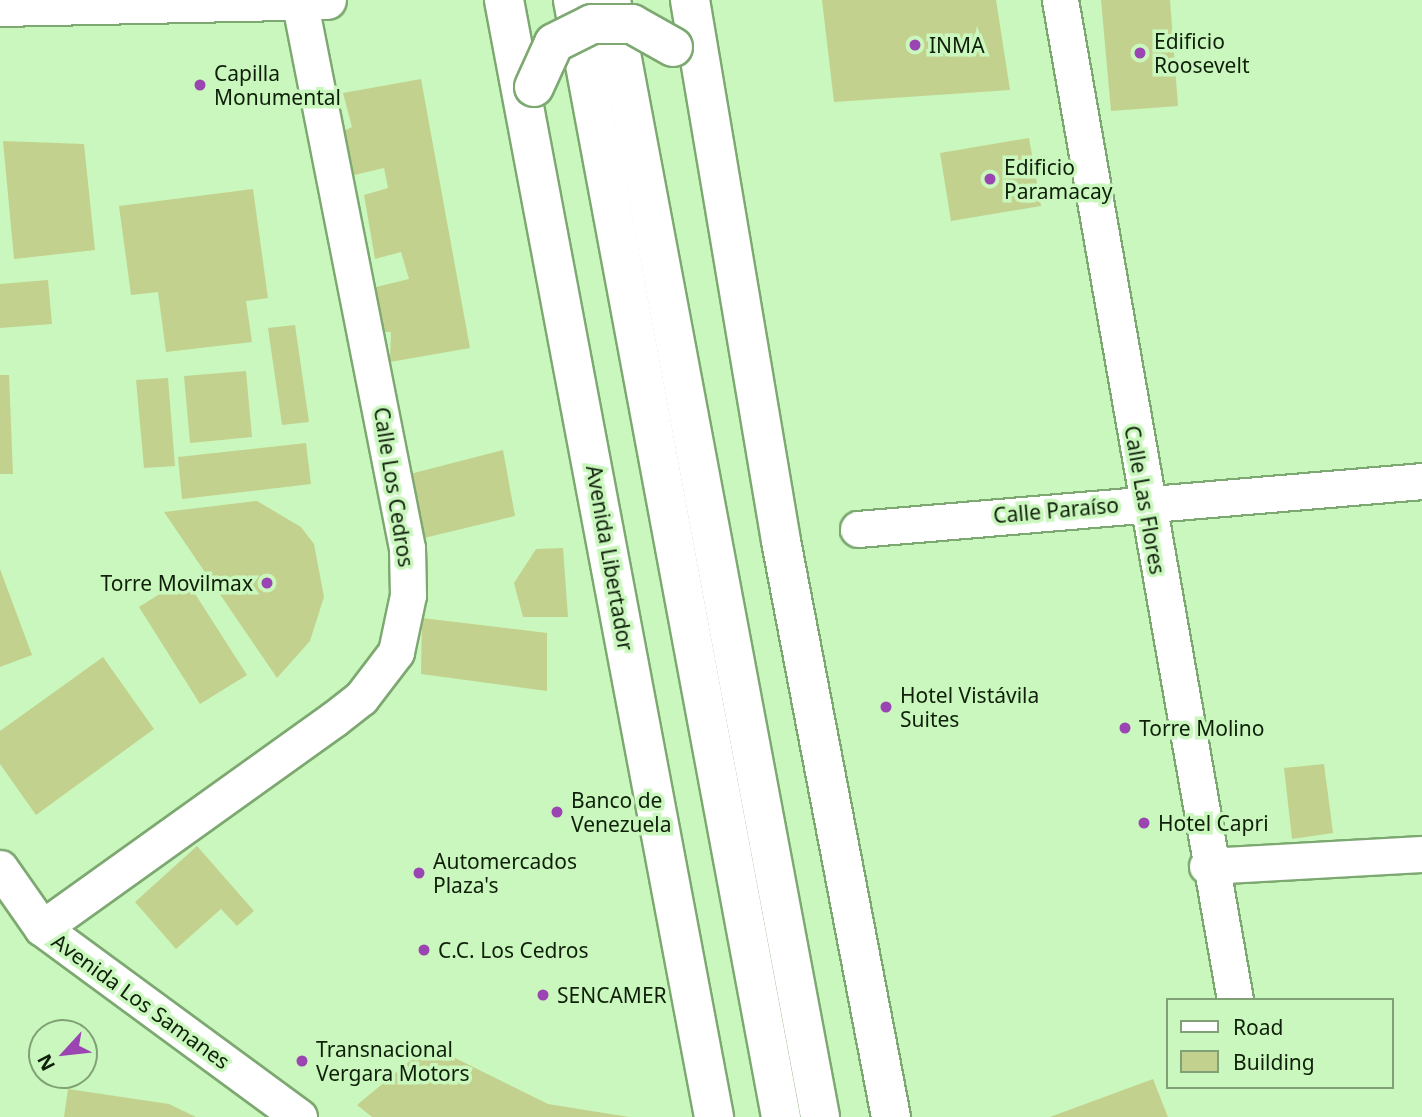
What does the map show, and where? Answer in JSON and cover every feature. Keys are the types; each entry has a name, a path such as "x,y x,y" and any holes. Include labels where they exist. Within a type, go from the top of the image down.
{"main road":[{"name":"Avenida Libertador","path":"504,0 714,1117"},
{"path":"573,0 781,1117"},
{"path":"611,0 820,1117"},
{"path":"690,0 703,88 891,1117"},
{"path":"0,6 314,2"},
{"path":"530,127 534,87 554,43 592,24 632,24 673,47 703,88"}],"street":[{"name":"Calle Las Flores","path":"1060,0 1207,866 1235,998"},
{"name":"Calle Los Cedros","path":"42,928 361,698 396,652 408,595 407,548 314,2"},
{"name":"Calle Paraíso","path":"858,529 1145,502 1422,481"},
{"path":"1207,866 1422,854"},
{"name":"Avenida Los Samanes","path":"0,868 42,928 299,1117"}],"building":[{"name":"INMA","path":"822,0 996,0 1010,90 834,102"},
{"name":"Edificio Roosevelt","path":"1101,0 1170,0 1178,106 1111,111"},
{"path":"421,79 470,348 390,362 391,332 381,332 372,288 409,279 401,252 375,259 364,195 388,188 384,168 350,176 340,133 352,127 343,93"},
{"name":"Edificio Paramacay","path":"1029,138 1041,206 951,221 940,153"},
{"path":"3,141 84,144 95,250 14,259"},
{"path":"253,189 268,298 246,301 252,342 166,352 158,292 131,295 119,206"},
{"path":"48,280 52,324 0,328 0,284"},
{"path":"295,325 309,422 282,425 268,328"},
{"path":"246,371 252,437 190,443 184,376"},
{"path":"0,375 9,375 13,474 0,474"},
{"path":"168,378 175,466 144,468 136,380"},
{"path":"306,443 311,484 182,499 178,457"},
{"path":"503,450 515,516 424,538 410,474"},
{"name":"Torre Movilmax","path":"257,501 301,527 314,544 324,597 310,641 277,678 164,512"},
{"path":"563,548 568,617 523,617 514,583 536,549"},
{"path":"0,569 32,655 0,667"},
{"path":"185,578 247,675 200,704 139,607"},
{"path":"422,618 547,633 547,691 421,674"},
{"path":"103,657 154,729 36,815 0,764 0,731"},
{"path":"1324,764 1333,833 1292,839 1284,768"},
{"path":"197,846 254,911 237,926 221,909 176,949 135,902"},
{"path":"429,1045 548,1104 629,1117 372,1117 357,1105"},
{"path":"1153,1079 1168,1117 1050,1117"},
{"path":"68,1089 169,1104 196,1117 64,1117"}],"place":[{"name":"INMA","path":"915,45"},
{"name":"Edificio Roosevelt","path":"1140,53"},
{"name":"Capilla Monumental","path":"200,85"},
{"name":"Edificio Paramacay","path":"990,179"},
{"name":"Torre Movilmax","path":"267,583"},
{"name":"Hotel Vistávila Suites","path":"886,707"},
{"name":"Torre Molino","path":"1125,728"},
{"name":"Banco de Venezuela","path":"557,812"},
{"name":"Hotel Capri","path":"1144,823"},
{"name":"Automercados Plaza's","path":"419,873"},
{"name":"C.C. Los Cedros","path":"424,950"},
{"name":"SENCAMER","path":"543,995"},
{"name":"Transnacional Vergara Motors","path":"302,1061"}]}
